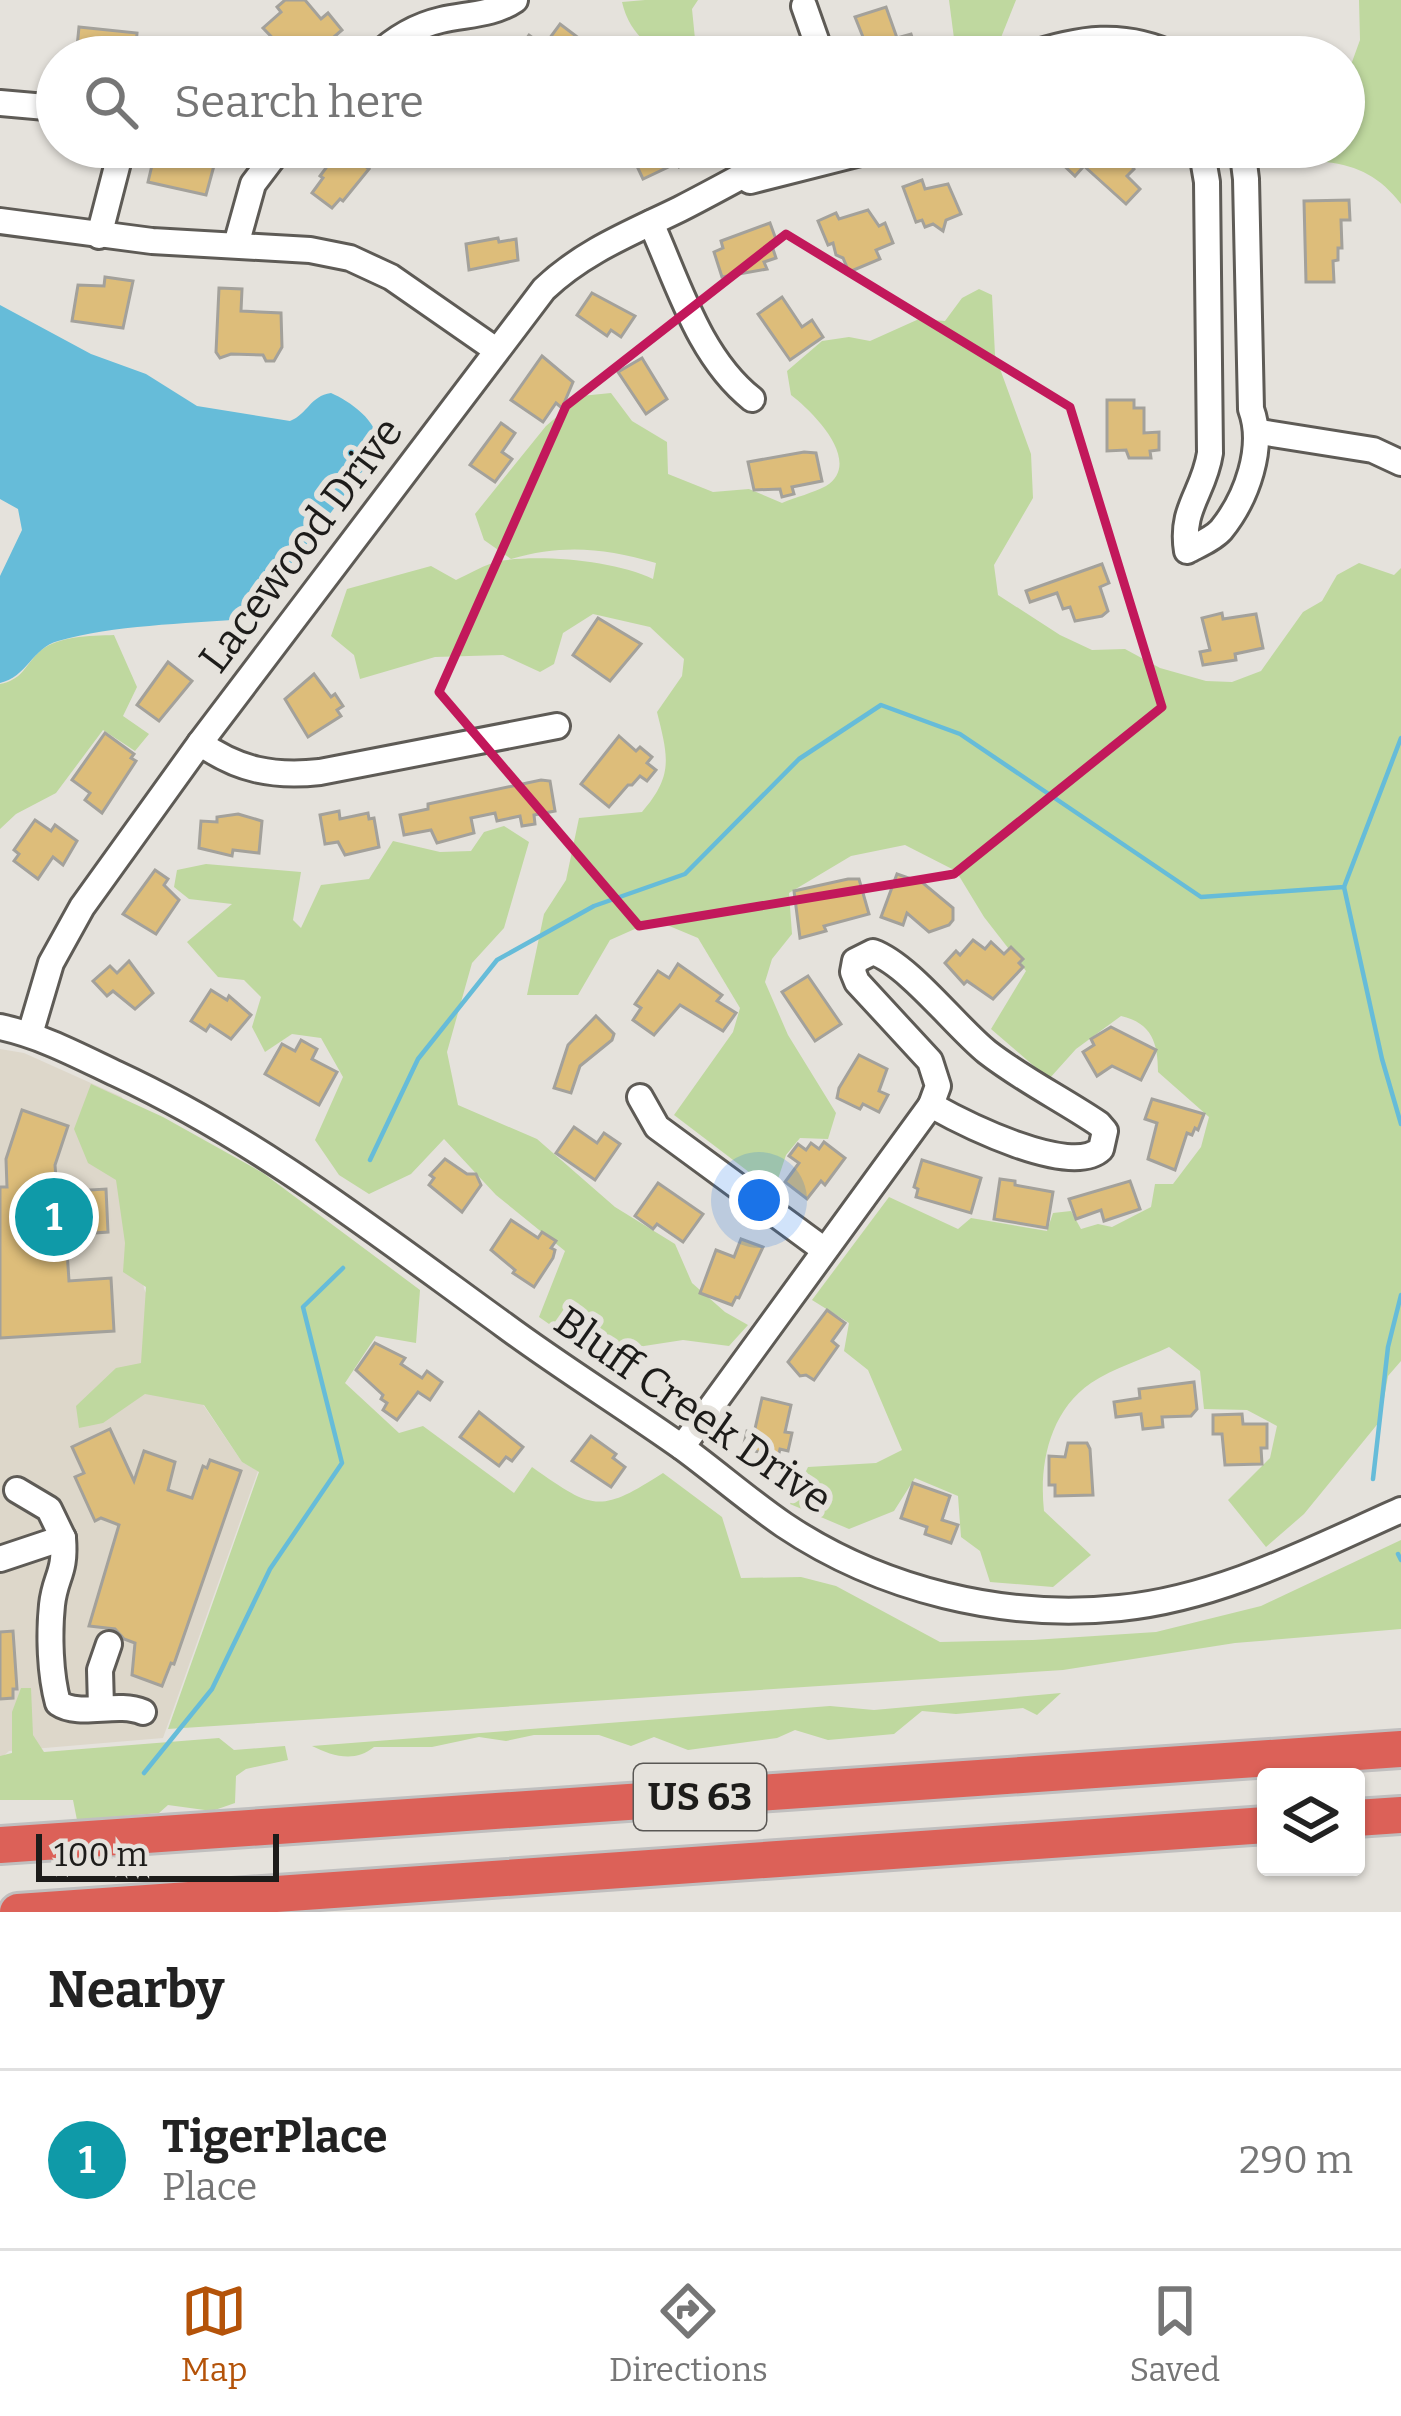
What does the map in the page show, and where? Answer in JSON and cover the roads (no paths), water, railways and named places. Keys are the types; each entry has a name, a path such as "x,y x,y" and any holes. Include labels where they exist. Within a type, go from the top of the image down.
{"highway":[{"name":"US 63","path":"0,1845 1401,1749"},
{"path":"1365,1817 1401,1815"},
{"name":"US 63","path":"18,1912 1257,1826"}],"street":[{"path":"402,36 418,27 493,11 515,0"},
{"path":"804,7 814,36"},
{"path":"0,103 36,106"},
{"path":"99,236 117,168"},
{"path":"236,245 253,184 265,168"},
{"path":"724,187 758,168"},
{"path":"724,187 795,168"},
{"path":"1205,168 1207,474 1183,524 1187,551 1219,534 1241,495 1256,420 1245,168"},
{"name":"Lacewood Drive","path":"30,1034 51,964 82,907 200,743 544,289 570,265 724,187"},
{"path":"0,221 99,236 310,250 350,258 392,277 496,350"},
{"path":"651,223 706,346 732,383 752,399"},
{"path":"1209,412 1396,456"},
{"path":"200,743 226,762 284,776 557,726"},
{"path":"682,1448 932,1105 938,1086 935,1070 856,982 855,961 862,955 873,952 892,963 982,1048 1026,1081 1099,1124 1105,1140 1096,1155 1073,1156 1003,1141 932,1105"},
{"name":"Bluff Creek Drive","path":"0,1027 30,1034 166,1097 263,1151 783,1524 888,1579 1013,1608 1121,1608 1235,1582 1401,1510"},
{"path":"640,1097 657,1126 823,1249"},
{"path":"17,1490 49,1509 63,1538 64,1568 51,1619 56,1696 62,1708 129,1706 143,1712"},
{"path":"0,1558 63,1538"},
{"path":"101,1707 100,1670 109,1644"}],"water":[{"path":"0,305 91,354 146,374 197,406 290,421 331,393 371,424 377,452 243,619 125,628 58,641 0,683 0,576 22,530 18,509 0,499"}],"waterway":[{"path":"370,1160 418,1059 497,960 594,906 685,874 799,759 881,705 960,734 1201,897 1344,887 1401,738"},
{"path":"1344,887 1401,1124"},
{"path":"144,1773 212,1689 270,1569 342,1463 303,1307 343,1268"},
{"path":"1373,1479 1388,1347 1401,1295"},
{"path":"1398,1554 1401,1560"}],"place":[{"name":"TigerPlace","path":"54,1217"}]}
